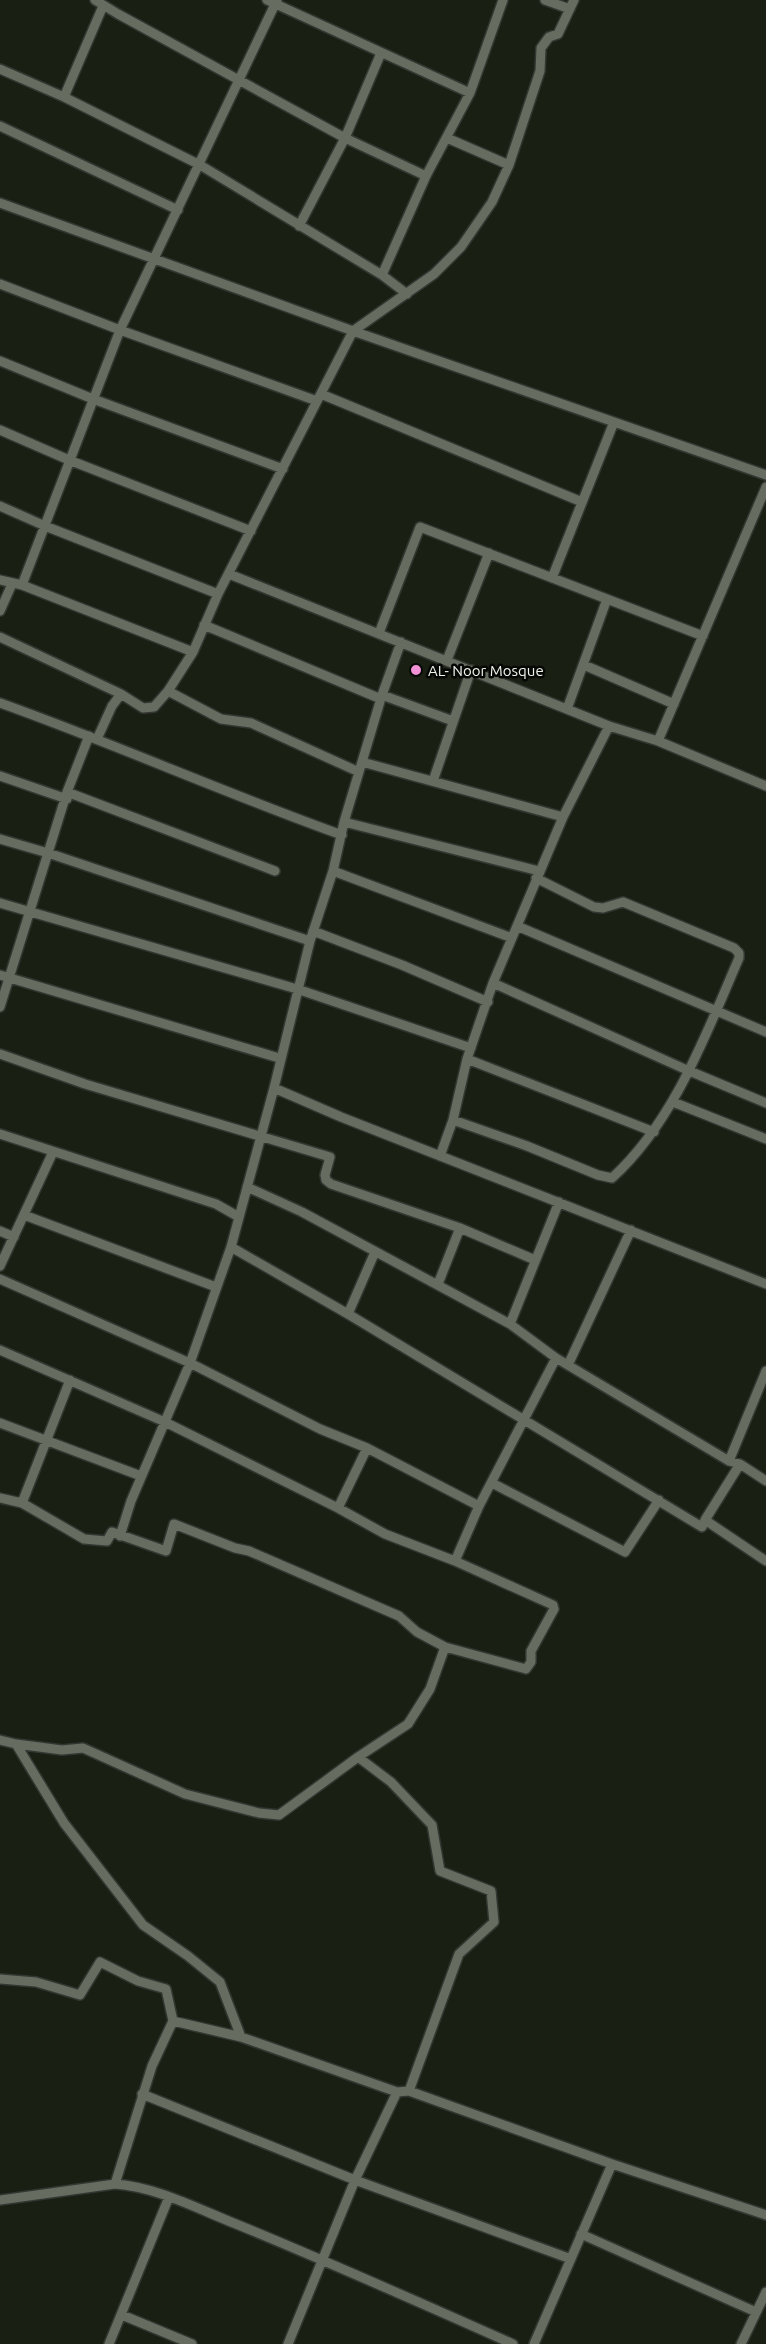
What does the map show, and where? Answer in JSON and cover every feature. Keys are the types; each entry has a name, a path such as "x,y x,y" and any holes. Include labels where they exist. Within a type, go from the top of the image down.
{"street":[{"path":"382,275 426,176 470,93 502,3 491,0"},
{"path":"0,637 121,694 143,708 154,707 168,691 193,652 218,594 353,331 434,274 461,247 492,202 509,165 540,71 541,48 549,37 558,34 572,4 545,0"},
{"path":"0,611 17,585 45,526 120,330 200,165 273,1 470,93"},
{"path":"64,97 99,3 345,138 426,176"},
{"path":"299,226 345,138 381,53"},
{"path":"0,69 64,97 200,165 382,275 407,294"},
{"path":"0,126 178,210"},
{"path":"447,138 509,165"},
{"path":"0,203 353,331 766,475"},
{"path":"0,284 120,330 319,397 582,501"},
{"path":"0,361 93,399 283,469"},
{"path":"552,578 614,422"},
{"path":"0,430 69,460 251,531"},
{"path":"658,741 766,487"},
{"path":"0,506 218,594"},
{"path":"379,633 420,527 703,636"},
{"path":"447,660 489,553"},
{"path":"229,574 609,726 658,741 766,786"},
{"path":"0,580 193,652"},
{"path":"567,709 607,599"},
{"path":"204,625 381,697 453,721"},
{"path":"120,1536 141,1476 190,1363 231,1247 274,1088 279,1058 311,936 333,871 344,822 381,697 401,642"},
{"path":"584,665 674,704"},
{"path":"433,781 471,670"},
{"path":"168,691 221,719 251,723 361,767 433,781 563,817"},
{"path":"0,1007 5,976 31,910 67,795 93,737 121,694"},
{"path":"0,702 342,835"},
{"path":"440,1156 453,1120 467,1059 493,983 563,817 609,726"},
{"path":"0,776 67,795 275,871"},
{"path":"344,822 538,875 594,907 603,908 623,902 734,948 739,953 739,958 716,1011 673,1102 654,1132 630,1161 612,1178 598,1175 527,1146 453,1120"},
{"path":"0,839 402,965 488,1002"},
{"path":"333,871 512,938"},
{"path":"0,903 297,988 471,1048"},
{"path":"517,926 766,1032"},
{"path":"5,976 279,1058"},
{"path":"493,983 687,1071 766,1103"},
{"path":"0,1054 85,1084 330,1157 325,1175 326,1180 331,1184 460,1228 535,1260"},
{"path":"467,1059 654,1132"},
{"path":"274,1088 341,1118 766,1284"},
{"path":"673,1102 766,1139"},
{"path":"0,1134 216,1204 239,1217"},
{"path":"0,1266 53,1152"},
{"path":"247,1187 302,1212 510,1324 567,1365 729,1461 740,1464 766,1480"},
{"path":"510,1324 559,1202"},
{"path":"24,1215 216,1287"},
{"path":"438,1284 460,1228"},
{"path":"567,1365 632,1230"},
{"path":"0,1231 14,1237"},
{"path":"231,1247 348,1314 702,1527 740,1464"},
{"path":"348,1314 375,1252"},
{"path":"0,1280 190,1363 321,1429 367,1448 479,1506"},
{"path":"0,1350 165,1422 338,1508 385,1534 455,1561 553,1605 554,1609 531,1651 531,1662 526,1669 445,1647 417,1632 399,1616 249,1551 235,1548 174,1524 166,1551 112,1532 107,1541 84,1539 22,1503 0,1498"},
{"path":"455,1561 479,1506 556,1358"},
{"path":"729,1461 766,1371"},
{"path":"22,1503 70,1380"},
{"path":"0,1423 141,1476"},
{"path":"338,1508 367,1448"},
{"path":"492,1483 625,1552 659,1500"},
{"path":"705,1520 766,1561"},
{"path":"0,1740 62,1750 83,1748 185,1794 259,1813 279,1815 358,1757 408,1724 429,1689 445,1647"},
{"path":"16,1744 64,1823 143,1925 188,1956 220,1982 241,2037"},
{"path":"358,1757 391,1782 432,1825 440,1870 491,1891 494,1922 459,1954 410,2091"},
{"path":"0,1979 36,1982 81,1995 100,1962 138,1981 166,1989 173,2021 142,2094 115,2184"},
{"path":"173,2021 241,2037 397,2092 410,2091 612,2164 766,2215"},
{"path":"288,2344 355,2180 397,2092"},
{"path":"142,2094 355,2180 571,2259"},
{"path":"534,2344 612,2164"},
{"path":"0,2200 115,2184 132,2185 169,2197 322,2259 513,2344"},
{"path":"109,2344 169,2197"},
{"path":"581,2234 756,2312"},
{"path":"741,2344 766,2292"},
{"path":"122,2315 192,2344"}],"place":[{"name":"AL- Noor Mosque","path":"416,670"}]}
